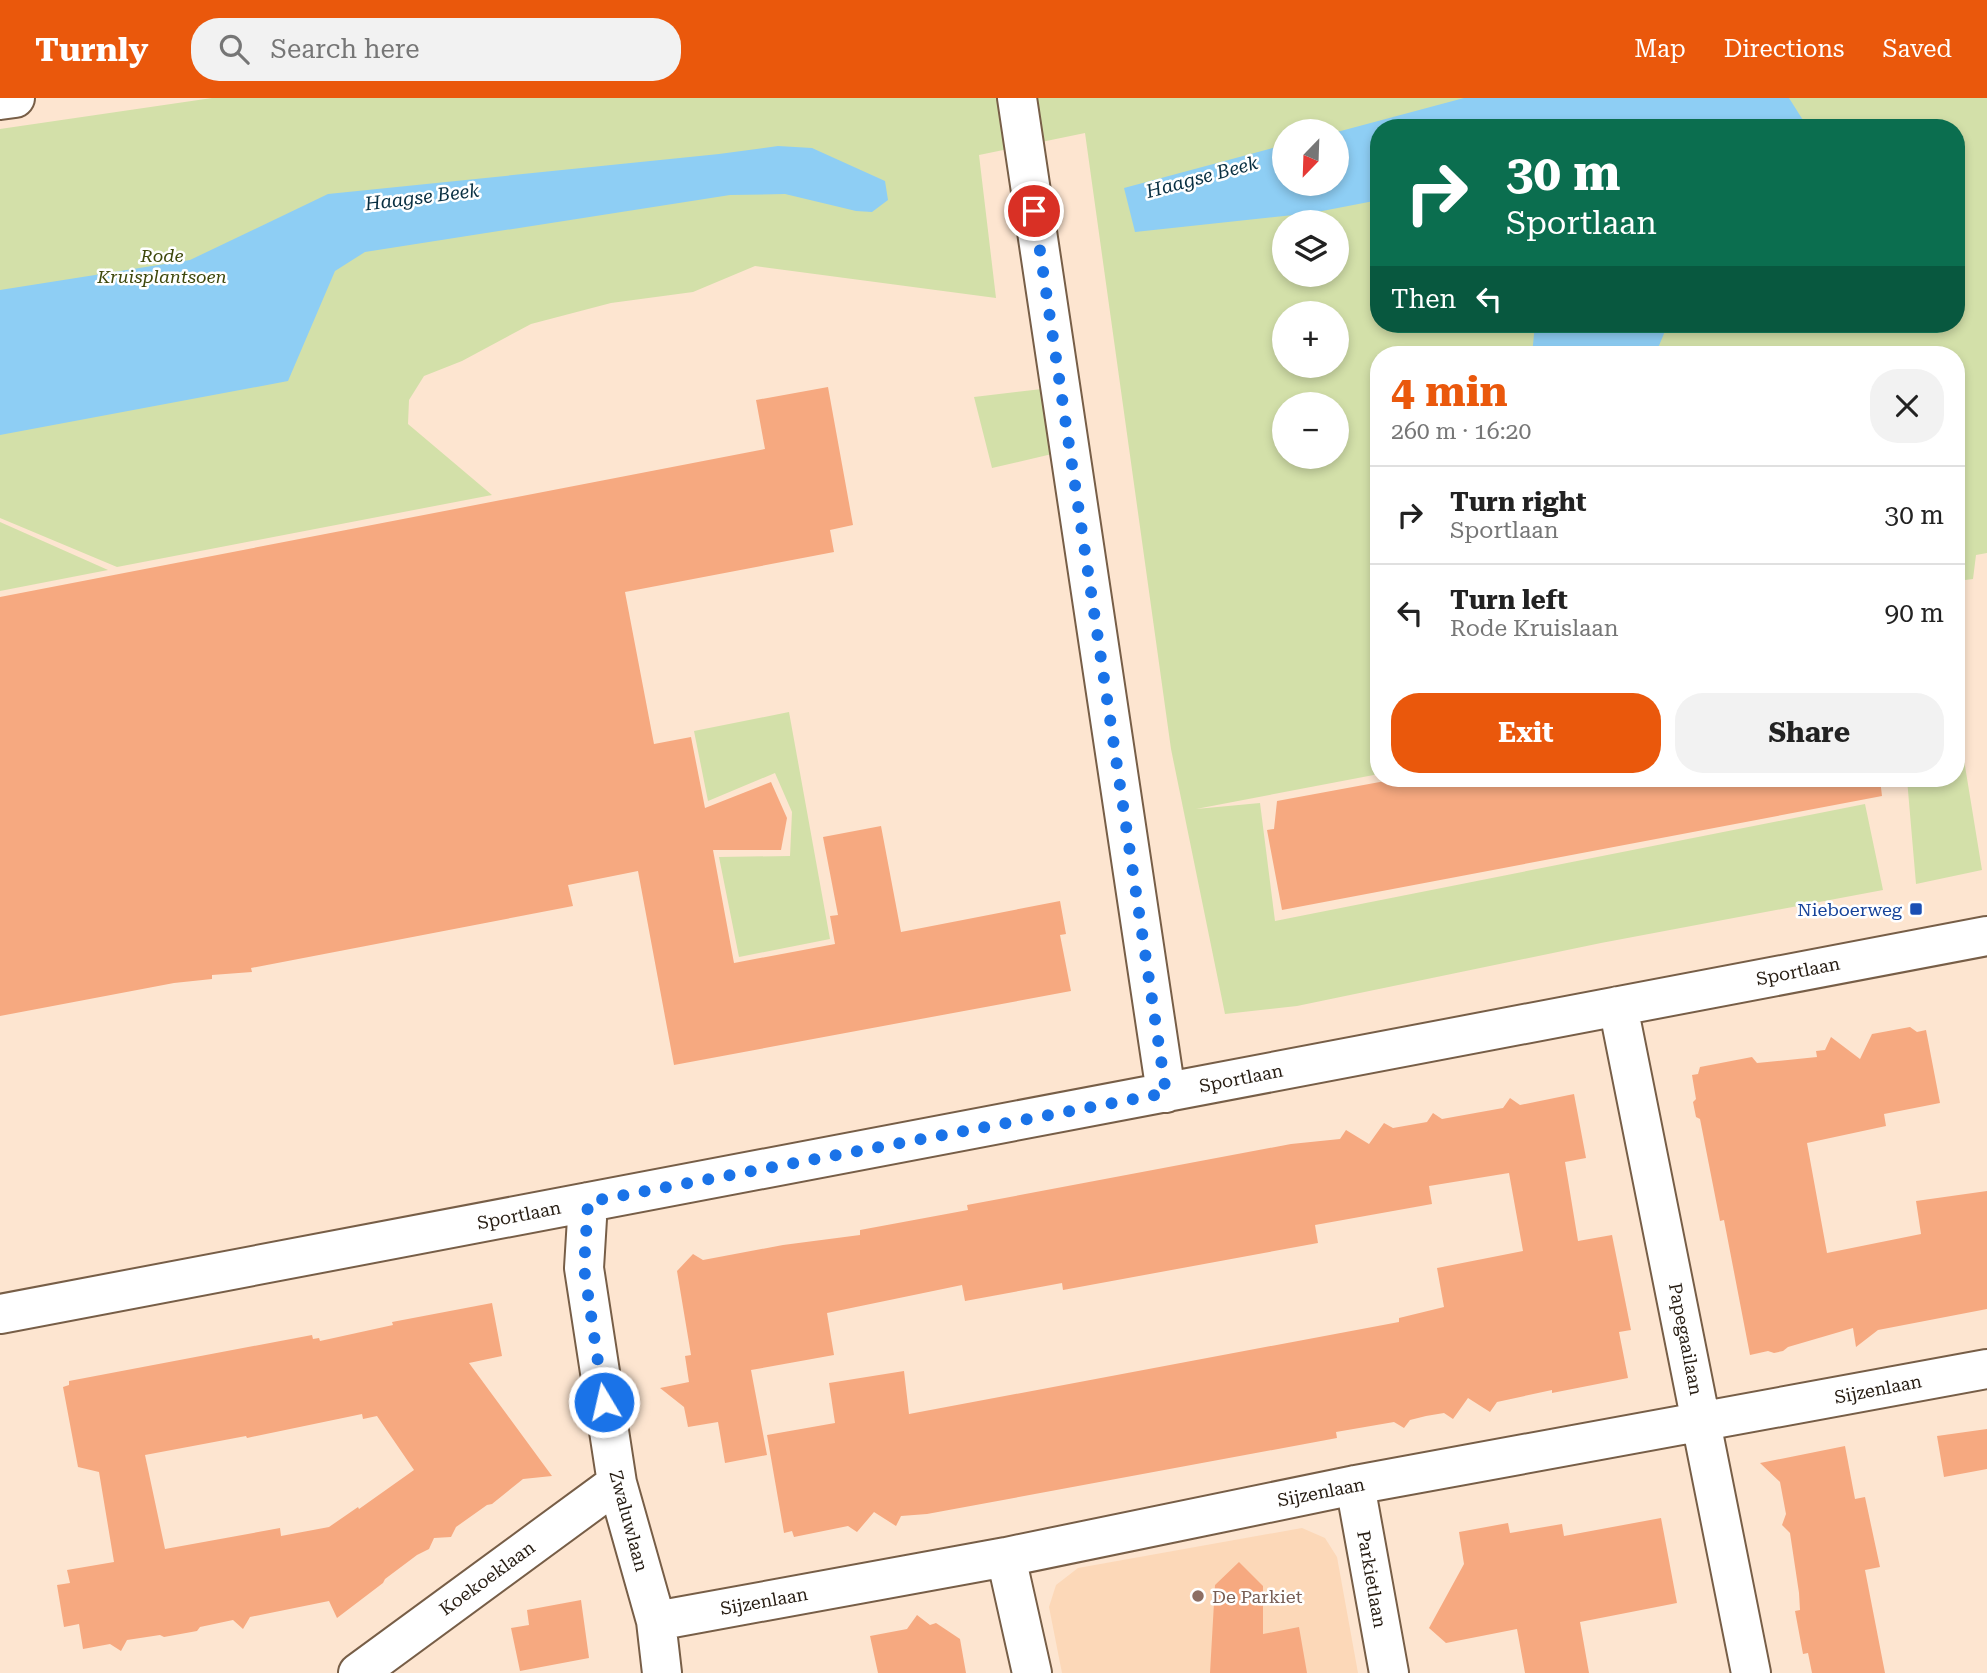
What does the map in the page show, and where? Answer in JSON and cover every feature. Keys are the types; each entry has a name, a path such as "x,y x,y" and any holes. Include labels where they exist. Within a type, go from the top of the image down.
{"street":[{"path":"0,100 15,98"},
{"path":"1017,98 1166,1093"},
{"name":"Sportlaan","path":"0,1314 1987,936"},
{"name":"Papegaailaan","path":"1618,1006 1751,1673"},
{"name":"Zwaluwlaan","path":"588,1202 584,1268 617,1483 656,1621 662,1673"},
{"name":"Sijzenlaan","path":"656,1621 1006,1557 1355,1485 1987,1368"},
{"name":"Koekoeklaan","path":"358,1673 617,1483"},
{"name":"Parkietlaan","path":"1355,1485 1389,1673"},
{"path":"1006,1557 1032,1673"}],"shaded area":[{"name":"De Parkiet","path":"1302,1528 1325,1538 1337,1557 1358,1673 1062,1673 1049,1607 1056,1585 1078,1568"}],"green space":[{"name":"Rode Kruisplantsoen","path":"212,98 1987,98 1987,553 1976,555 1973,579 1965,580 1965,346 1370,346 1370,776 1196,809 1260,803 1275,921 1865,804 1883,890 1601,943 1297,1006 1225,1014 1171,749 1085,133 979,155 996,298 755,266 693,292 611,303 531,324 462,361 424,376 409,400 408,424 492,495 117,567 0,518 0,129"},
{"path":"1059,387 1069,450 992,468 974,397"},
{"path":"0,522 108,570 0,591"},
{"path":"789,712 830,939 739,957 719,857 790,856 792,812 775,773 708,801 694,731"},
{"path":"1965,766 1982,870 1916,884 1908,787 1965,787"}],"water":[{"path":"1464,98 1789,98 1802,119 1386,119"},
{"name":"Haagse Beek","path":"1370,123 1370,202 1327,210 1272,210 1272,217 1135,232 1124,188 1272,148 1272,196 1349,196 1349,129"},
{"name":"Haagse Beek","path":"778,146 812,148 885,181 888,200 872,212 856,211 785,194 730,195 365,252 335,271 288,381 0,435 0,290 190,260 328,194"},
{"path":"1534,333 1664,333 1659,346 1533,346"}],"building":[{"path":"828,387 853,525 830,530 834,552 625,592 654,744 691,737 705,808 771,782 787,818 781,850 713,850 734,963 835,944 830,916 838,915 823,837 881,826 901,932 1060,901 1066,934 1060,935 1071,991 674,1065 638,871 568,885 573,906 251,968 252,972 212,975 212,979 174,983 0,1016 0,597 765,449 756,400"},
{"path":"1370,784 1370,787 1881,787 1882,796 1282,910 1267,830 1274,829 1277,801"},
{"path":"1910,1027 1917,1032 1926,1030 1940,1103 1884,1114 1886,1126 1807,1143 1827,1253 1921,1234 1916,1201 1987,1191 1987,1309 1878,1330 1856,1347 1853,1328 1788,1347 1783,1351 1750,1355 1724,1220 1720,1221 1700,1119 1696,1117 1692,1075 1698,1074 1700,1067 1752,1057 1757,1063 1817,1057 1816,1051 1825,1050 1831,1037 1860,1059 1872,1034"},
{"path":"1574,1094 1586,1158 1565,1162 1578,1241 1612,1235 1631,1330 1619,1332 1628,1378 1497,1402 1490,1412 1468,1398 1453,1419 1444,1413 1410,1420 1404,1428 1394,1422 1336,1432 1337,1438 927,1514 901,1516 896,1526 874,1512 857,1532 848,1526 794,1537 792,1531 784,1533 767,1435 835,1423 829,1383 904,1371 909,1414 1399,1322 1399,1318 1444,1307 1437,1268 1523,1251 1509,1173 1429,1186 1432,1204 1315,1225 1318,1243 1063,1290 1062,1283 965,1301 962,1285 827,1313 834,1355 751,1370 767,1455 725,1463 718,1422 688,1427 684,1407 660,1388 689,1382 685,1356 691,1355 677,1271 693,1254 703,1260 783,1245 860,1235 860,1230 968,1210 967,1205 1291,1144 1340,1139 1346,1130 1369,1144 1384,1123 1393,1128 1427,1122 1433,1113 1442,1119 1503,1108 1510,1098 1520,1105"},
{"path":"492,1303 502,1356 469,1363 552,1476 523,1479 492,1504 456,1527 451,1537 434,1538 429,1549 385,1579 337,1618 329,1601 250,1617 243,1629 233,1620 200,1627 197,1631 127,1640 121,1651 110,1644 83,1649 79,1624 64,1627 57,1585 70,1583 67,1570 114,1562 99,1472 78,1467 63,1387 69,1385 69,1381 312,1335 313,1339 319,1338 320,1341 393,1325 392,1322","holes":["362,1414 363,1419 377,1416 414,1470 359,1509 358,1507 329,1527 281,1536 280,1528 165,1549 145,1455 246,1436 247,1438"]},
{"path":"1987,1429 1987,1469 1944,1477 1937,1436"},
{"path":"1845,1446 1855,1499 1865,1497 1880,1567 1865,1570 1885,1673 1812,1673 1808,1653 1803,1654 1795,1611 1800,1610 1799,1593 1790,1533 1782,1525 1786,1514 1780,1482 1760,1463"},
{"path":"1661,1518 1677,1603 1580,1622 1589,1673 1525,1673 1517,1629 1446,1643 1429,1628 1464,1564 1459,1532 1508,1523 1510,1533 1562,1524 1564,1536"},
{"path":"1239,1562 1263,1586 1263,1634 1299,1627 1307,1673 1210,1673 1215,1585"},
{"path":"581,1600 589,1658 520,1671 511,1628 529,1625 527,1610"},
{"path":"917,1615 930,1625 936,1623 960,1639 966,1673 878,1673 870,1636 907,1629"}],"place":[{"name":"Nieboerweg","path":"1916,909"},
{"name":"De Parkiet","path":"1198,1596"}],"route":[{"path":"604,1402 584,1268 588,1202 1166,1093 1034,211"}]}
